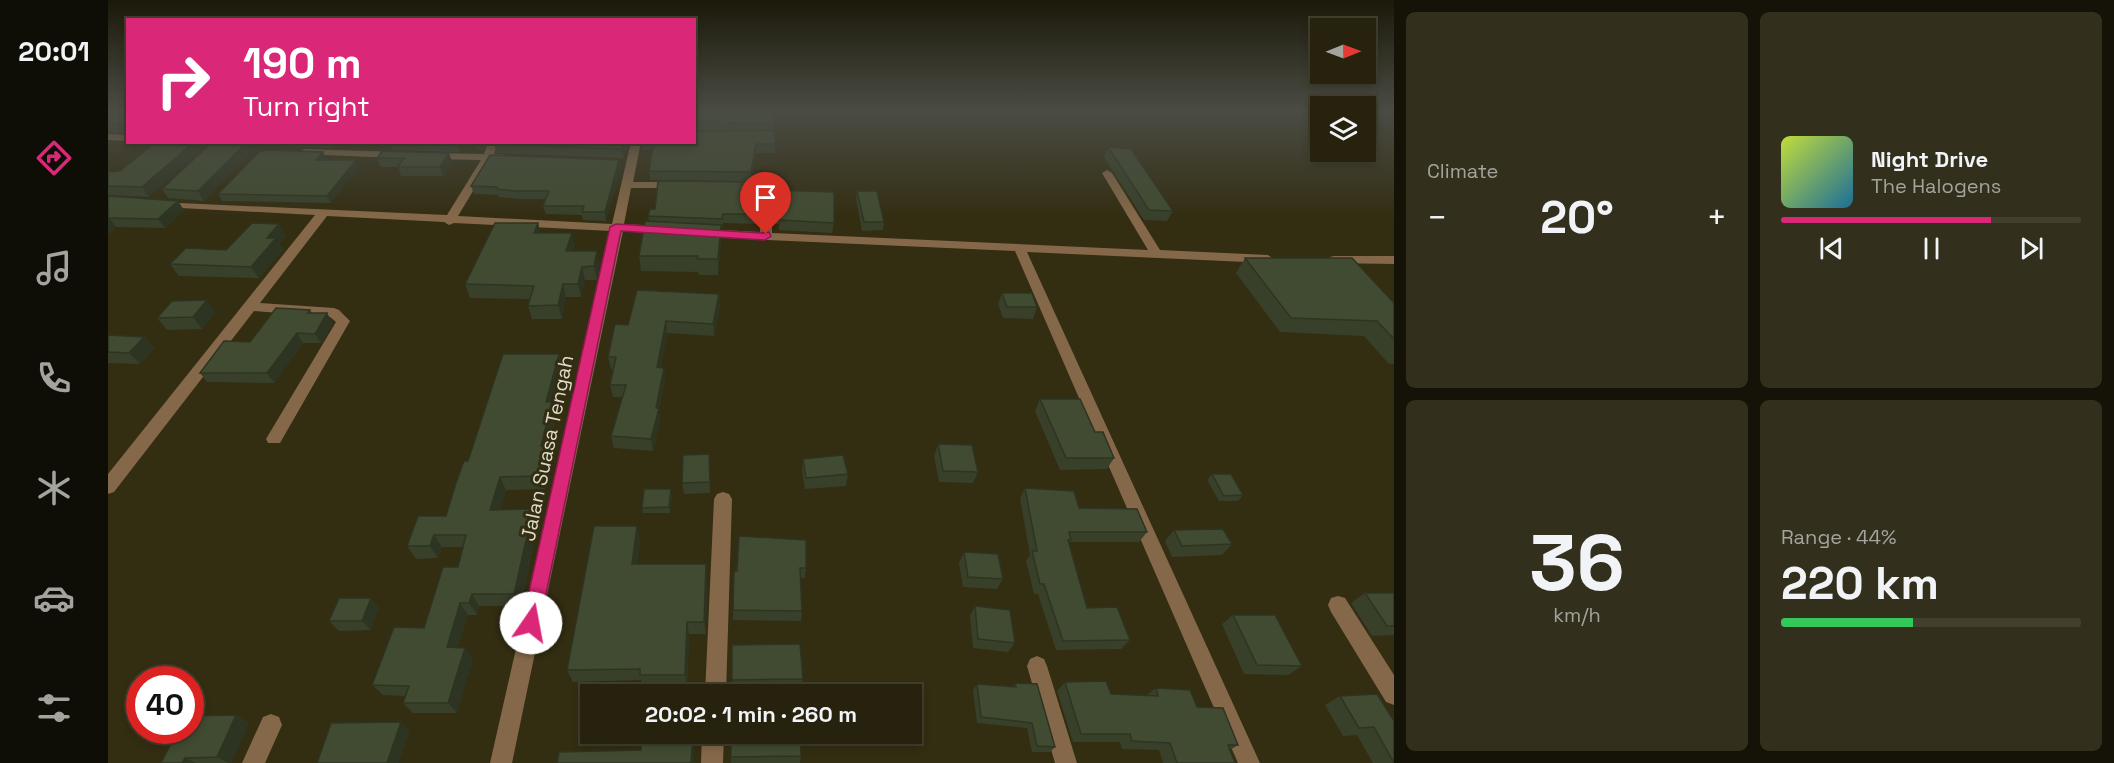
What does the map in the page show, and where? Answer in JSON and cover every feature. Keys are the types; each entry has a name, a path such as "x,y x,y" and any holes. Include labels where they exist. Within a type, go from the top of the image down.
{"street":[{"path":"449,220 488,157 491,147"},
{"name":"Jalan Suasa Tengah","path":"501,763 626,184 625,163 634,147"},
{"path":"293,152 518,158"},
{"path":"1107,173 1157,255"},
{"path":"626,184 691,184"},
{"path":"722,184 766,186 766,232"},
{"path":"166,192 153,203 212,201 323,213 449,220 678,231 766,232 1020,249 1286,259"},
{"path":"108,487 323,213"},
{"path":"1020,249 1249,763"},
{"path":"1319,260 1394,260"},
{"path":"1341,260 1356,277"},
{"path":"248,306 334,313 343,321 274,439"},
{"path":"715,684 723,499"},
{"path":"1338,605 1394,694"},
{"path":"1037,666 1066,763"},
{"path":"253,763 271,725"},
{"path":"712,763 713,744"}],"building":[{"path":"150,147 189,147 142,187 108,186 108,172 120,171"},
{"path":"207,147 242,147 198,191 162,189"},
{"path":"560,147 622,147 621,149"},
{"path":"653,147 756,147 751,172 649,171"},
{"path":"1108,147 1131,149 1173,211 1149,210"},
{"path":"268,150 323,152 316,160 356,160 327,196 218,194 259,152"},
{"path":"382,151 449,153 440,167 398,167 404,158 377,158"},
{"path":"490,155 619,160 605,212 582,212 584,206 543,206 549,191 515,191 496,189 497,187 471,186"},
{"path":"658,181 750,182 748,190 758,191 758,214 723,214 722,219 648,216 650,209 655,209"},
{"path":"773,190 834,192 834,223 779,220 780,214 774,214"},
{"path":"857,191 877,191 884,222 864,222"},
{"path":"108,196 178,201 158,219 108,219"},
{"path":"645,221 721,225 718,259 697,259 698,256 639,256"},
{"path":"252,223 279,224 267,238 276,238 251,267 170,264 186,248 226,250"},
{"path":"495,223 538,223 534,233 572,233 566,251 597,251 594,266 582,267 578,284 563,284 558,305 528,306 534,286 465,284"},
{"path":"1245,258 1352,258 1394,303 1394,339 1377,321 1291,318"},
{"path":"637,290 719,294 713,324 666,321 657,367 664,368 656,408 659,408 651,439 611,436 626,385 610,385 616,357 608,357 615,324 628,325"},
{"path":"1002,293 1032,293 1037,307 1007,307"},
{"path":"207,300 193,317 157,318 172,301"},
{"path":"276,308 310,310 308,313 327,313 315,334 297,333 267,373 200,373 224,341 250,342"},
{"path":"108,335 144,337 129,353 108,352"},
{"path":"503,354 559,354 546,402 552,402 541,446 546,445 540,476 500,477 490,510 533,509 514,594 472,594 469,603 460,603 447,647 465,648 448,703 403,703 409,686 372,685 394,627 424,628 443,567 458,567 466,535 434,535 430,546 407,546 418,516 446,516 464,461 468,461"},
{"path":"1040,399 1080,399 1095,432 1103,432 1114,458 1066,458"},
{"path":"938,444 972,445 978,472 943,471"},
{"path":"709,454 710,482 682,483 683,455"},
{"path":"843,455 848,474 806,478 803,459"},
{"path":"1212,474 1231,474 1243,495 1224,496"},
{"path":"1025,488 1074,491 1079,508 1137,509 1147,532 1069,532 1071,540 1068,540 1087,608 1117,607 1130,640 1063,641 1044,584 1040,584 1032,551 1037,551"},
{"path":"644,489 671,489 669,507 642,508"},
{"path":"594,526 637,526 632,564 706,564 704,622 687,622 685,675 640,675 640,669 567,670"},
{"path":"1223,529 1232,544 1182,546 1174,530"},
{"path":"739,536 806,540 806,568 800,568 802,611 733,610 734,571 737,571"},
{"path":"964,552 998,554 1003,579 968,577"},
{"path":"1365,593 1394,593 1394,626 1387,626"},
{"path":"339,598 371,598 362,621 329,621"},
{"path":"975,606 1010,610 1015,643 978,639"},
{"path":"1233,615 1275,615 1302,666 1257,665"},
{"path":"800,644 803,679 732,680 732,645"},
{"path":"1106,681 1111,694 1158,696 1156,688 1190,690 1197,707 1223,708 1238,745 1228,745 1235,763 1177,763 1170,743 1132,741 1130,734 1081,734 1065,682"},
{"path":"1015,683 1037,684 1055,747 1037,746 1032,723 981,717 977,684 1016,687"},
{"path":"1377,694 1394,721 1394,763 1374,727 1359,728 1340,696"},
{"path":"236,715 217,757 185,758 182,763 161,763 171,744 204,744 204,716"},
{"path":"401,722 387,763 317,763 331,723"},
{"path":"641,744 692,744 691,763 557,763 559,752 641,750"},
{"path":"731,744 800,744 801,756 731,757"}],"route":[{"path":"531,623 616,227 765,236 766,234"}]}
